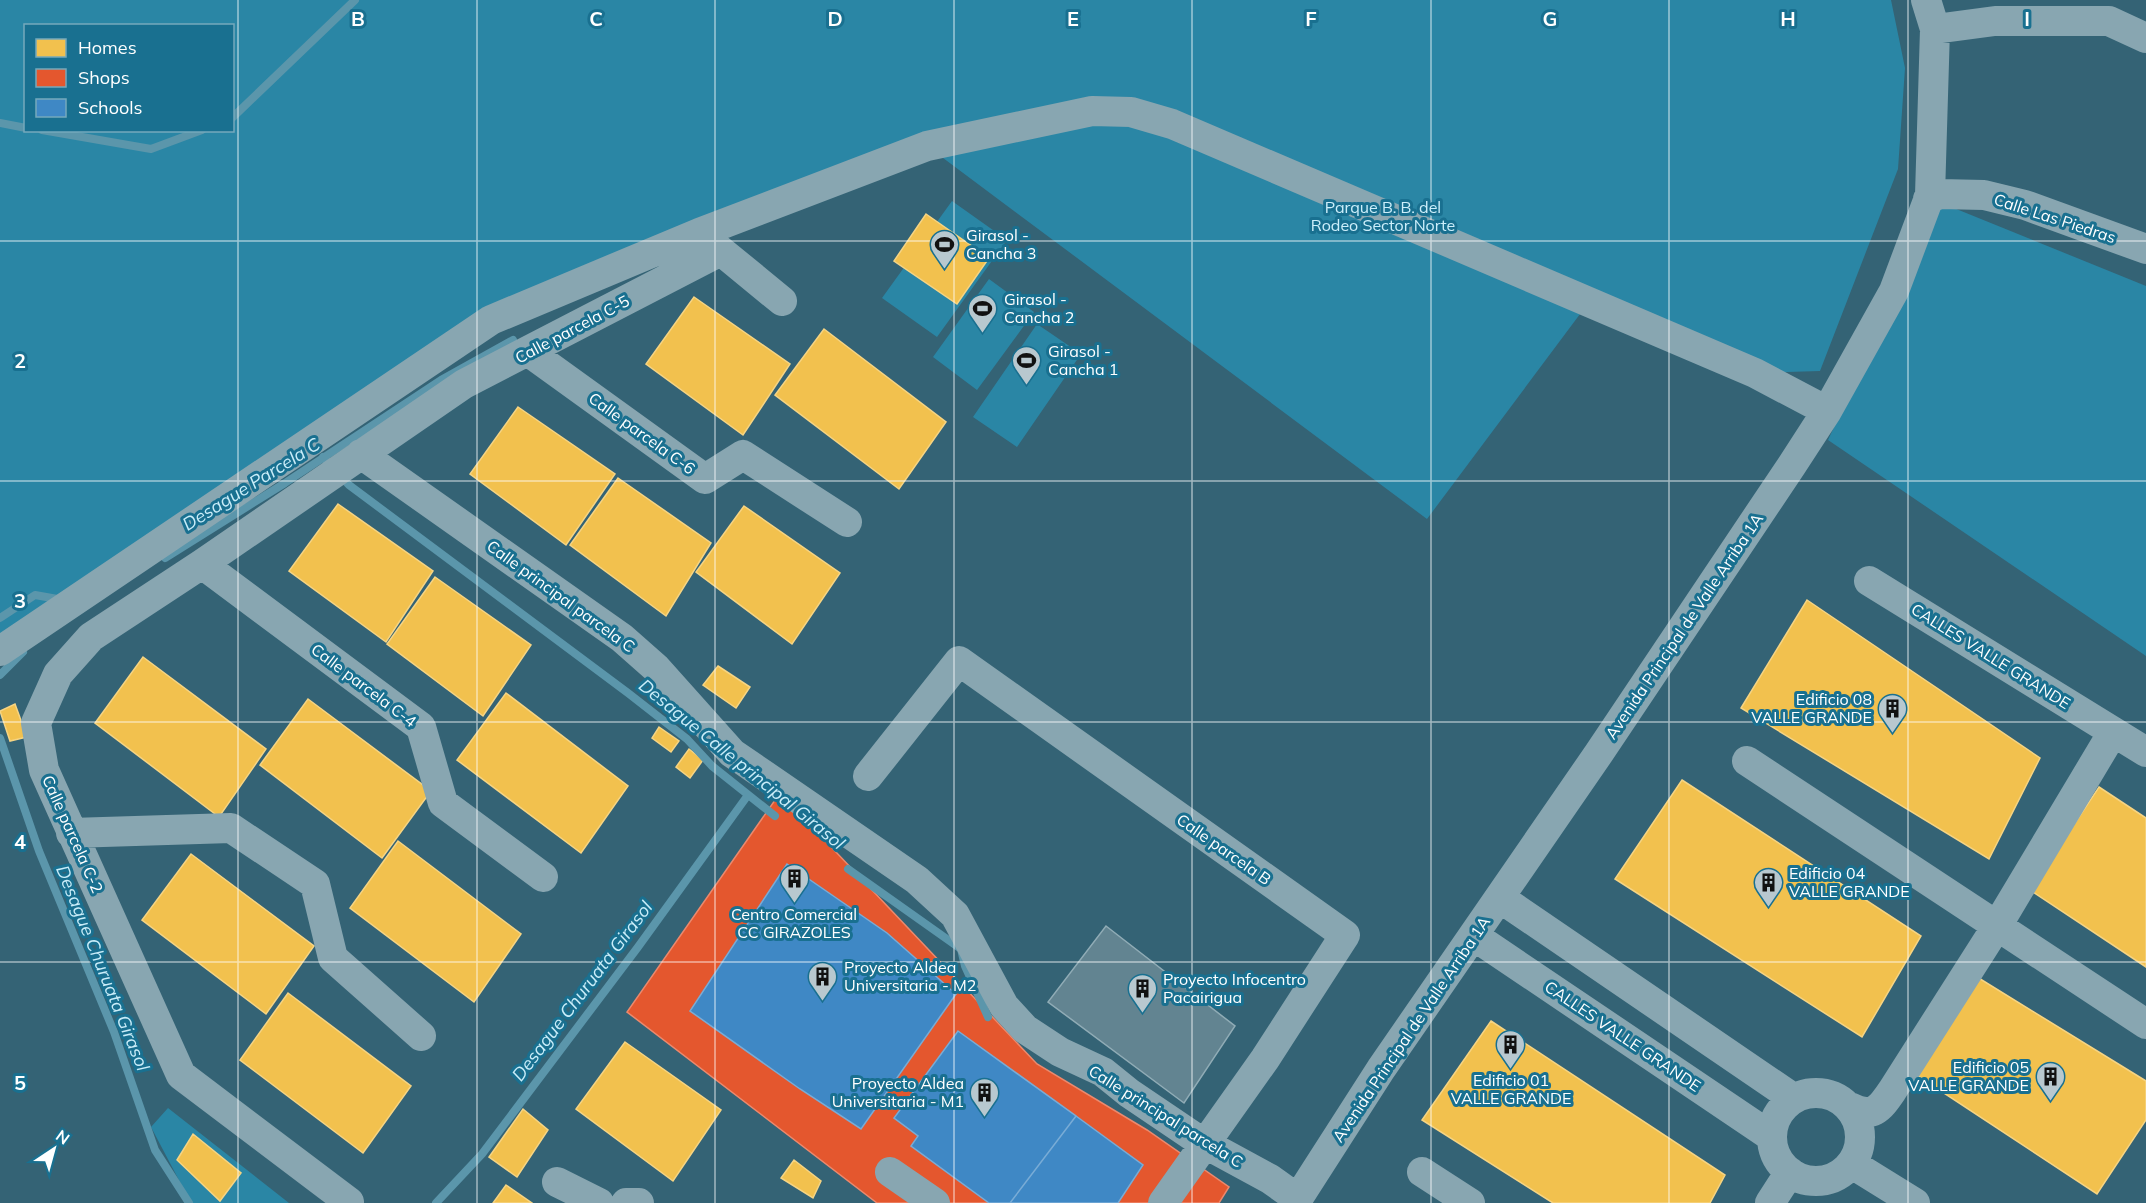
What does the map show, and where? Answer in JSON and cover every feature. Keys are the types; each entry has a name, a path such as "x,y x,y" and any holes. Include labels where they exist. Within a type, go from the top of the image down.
{"street":[{"name":"Avenida Principal de Valle Arriba 1A","path":"1296,1201 1382,1069 1500,898 1827,411 1894,291 1930,195 1935,28 1926,0"},
{"path":"2119,0 2138,34"},
{"path":"1935,28 1995,21 2109,21 2138,34"},
{"path":"0,651 490,320 699,233 927,146 1092,111 1131,112 1172,124 1733,364 1827,411"},
{"name":"Calle Las Piedras","path":"1928,200 1940,194 1984,195 2025,205 2146,249"},
{"name":"Calle parcela C-5","path":"361,454 464,384 721,251 782,301"},
{"name":"Calle parcela C-6","path":"529,352 705,479 743,455 847,522"},
{"name":"Calle parcela C-2","path":"349,1202 181,1075 44,770 36,723 58,674 91,637 202,564 361,454"},
{"name":"Calle principal parcela C","path":"361,454 622,638 656,668 732,753 917,880 955,915 1004,1006 1025,1029 1060,1053 1103,1072 1129,1093 1205,1144 1270,1179 1296,1201"},
{"name":"Calle parcela C-4","path":"202,564 421,727 442,802 543,877"},
{"name":"CALLES VALLE GRANDE","path":"1869,581 2146,752"},
{"name":"Calle parcela B","path":"868,776 959,661 1345,935 1265,1059 1163,1203"},
{"path":"1850,1107 1868,1113 1879,1108 1883,1103 1996,926 2113,732"},
{"path":"1747,762 2146,1024"},
{"path":"72,833 231,828 315,884 333,958 421,1036"},
{"path":"1500,898 1793,1098"},
{"name":"CALLES VALLE GRANDE","path":"1474,936 1772,1137"},
{"path":"1823,1092 1838,1097 1850,1107 1858,1120 1861,1135 1859,1150 1852,1164 1842,1173 1822,1180 1802,1179 1780,1163 1774,1150 1772,1137 1774,1122 1782,1108 1793,1098 1808,1093 1823,1092"},
{"path":"1852,1164 1915,1203"},
{"path":"890,1172 935,1203"},
{"path":"1422,1172 1470,1203"},
{"path":"1770,1203 1790,1172"},
{"path":"557,1182 599,1203"},
{"path":"627,1203 639,1203"}],"green space":[{"name":"Parque B. B. del Rodeo Sector Norte","path":"0,0 1891,0 1905,68 1898,169 1820,371 1755,373 1589,302 1427,519 927,146 479,340 0,651"},
{"name":"Girasol - Cancha 3","path":"952,201 1007,240 937,337 882,298"},
{"path":"1939,202 2146,286 2146,656 1828,440"},
{"name":"Girasol - Cancha 2","path":"989,279 1034,312 977,390 933,357"},
{"name":"Girasol - Cancha 1","path":"1037,324 1081,354 1017,447 973,417"},
{"path":"168,1108 289,1203 191,1203 151,1127"}],"building: Homes":[{"path":"926,214 989,258 957,304 894,261"},
{"path":"694,297 790,364 743,435 646,364"},
{"path":"824,329 946,422 899,489 775,395"},
{"path":"518,407 615,474 566,545 470,474"},
{"path":"618,478 711,543 666,616 570,545"},
{"path":"338,504 433,571 386,642 289,571"},
{"path":"744,506 840,573 792,644 696,572"},
{"path":"435,577 531,645 483,716 387,644"},
{"name":"Edificio 08 VALLE GRANDE","path":"1807,600 2040,758 1989,859 1741,708"},
{"path":"143,657 266,749 219,817 95,723"},
{"path":"718,666 750,687 736,708 703,685"},
{"path":"506,693 628,786 581,853 457,760"},
{"path":"308,699 431,791 382,858 260,765"},
{"path":"15,704 27,737 10,741 0,711"},
{"path":"659,727 679,741 671,752 652,738"},
{"path":"689,749 703,760 690,778 676,767"},
{"name":"Edificio 04 VALLE GRANDE","path":"1682,780 1921,936 1862,1037 1615,879"},
{"path":"2099,787 2146,818 2146,967 2030,890"},
{"path":"398,841 521,934 474,1002 350,908"},
{"path":"191,854 314,946 266,1014 142,920"},
{"name":"Edificio 05 VALLE GRANDE","path":"1977,977 2146,1081 2146,1120 2097,1194 1915,1074"},
{"path":"288,993 411,1086 363,1153 240,1060"},
{"name":"Edificio 01 VALLE GRANDE","path":"1491,1021 1725,1175 1710,1203 1553,1203 1422,1120"},
{"path":"625,1042 721,1110 673,1181 576,1109"},
{"path":"523,1109 548,1130 517,1177 489,1157"},
{"path":"193,1134 241,1173 220,1201 177,1160"},
{"path":"794,1160 821,1181 813,1198 781,1178"},
{"path":"506,1185 532,1203 493,1203"}],"building: Shops":[{"name":"Centro Comercial CC GIRAZOLES","path":"780,793 1037,1064 1147,1130 1229,1187 1219,1203 877,1203 627,1012"}],"building: Schools":[{"name":"Proyecto Aldea Universitaria - M2","path":"787,864 887,933 956,994 861,1129 690,1011"},
{"name":"Proyecto Aldea Universitaria - M1","path":"958,1031 1076,1116 1010,1203 989,1203 911,1146 918,1136 894,1118"},
{"path":"1076,1116 1143,1165 1118,1203 1010,1203"}],"building: Other":[{"name":"Proyecto Infocentro Pacairigua","path":"1106,926 1235,1026 1184,1103 1048,1002"}],"waterway":[{"path":"234,116 355,0"},
{"path":"0,123 24,128"},
{"path":"53,132 151,149 197,132"},
{"name":"Desague Parcela C","path":"165,558 285,483 441,380 513,340"},
{"name":"Desague Calle principal Girasol","path":"323,457 349,485 628,693 687,739 712,766 775,816"},
{"name":"Desague Parcela C","path":"0,618 35,595 63,600"},
{"name":"Desague Churuata Girasol","path":"0,675 23,652"},
{"name":"Desague Churuata Girasol","path":"0,738 39,851 114,1032 155,1150 189,1203"},
{"name":"Desague Churuata Girasol","path":"436,1203 482,1154 638,947 748,795"},
{"name":"Desague Calle principal Girasol","path":"848,869 961,949 965,966 988,1017"}],"place":[{"name":"Girasol - Cancha 3","path":"945,270"},
{"name":"Girasol - Cancha 2","path":"983,334"},
{"name":"Girasol - Cancha 1","path":"1027,386"},
{"name":"Edificio 08 VALLE GRANDE","path":"1893,734"},
{"name":"Centro Comercial CC GIRAZOLES","path":"794,904"},
{"name":"Edificio 04 VALLE GRANDE","path":"1768,908"},
{"name":"Proyecto Aldea Universitaria - M2","path":"823,1002"},
{"name":"Proyecto Infocentro Pacairigua","path":"1142,1014"},
{"name":"Edificio 01 VALLE GRANDE","path":"1511,1070"},
{"name":"Edificio 05 VALLE GRANDE","path":"2050,1102"},
{"name":"Proyecto Aldea Universitaria - M1","path":"985,1118"}]}
